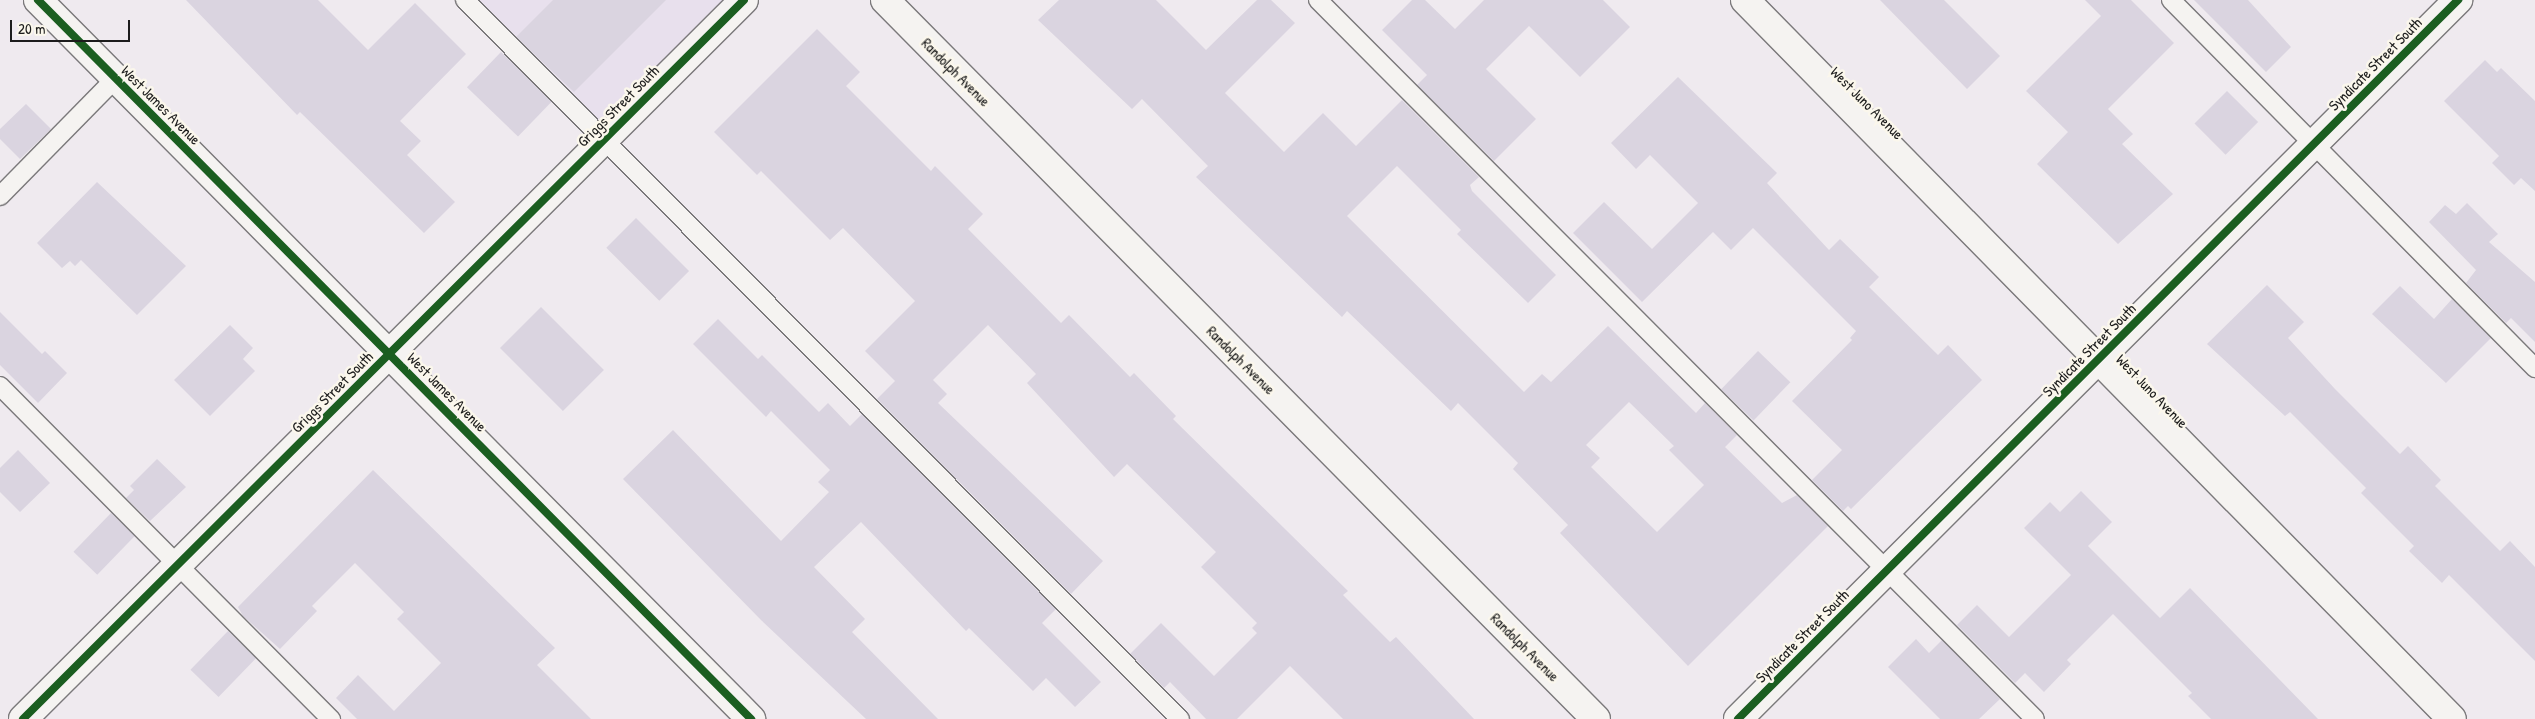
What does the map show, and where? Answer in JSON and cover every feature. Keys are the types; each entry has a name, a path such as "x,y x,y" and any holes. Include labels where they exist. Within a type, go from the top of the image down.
{"street":[{"name":"West James Avenue","path":"38,0 751,719"},
{"name":"Griggs Street South","path":"23,719 744,0"},
{"name":"Randolph Avenue","path":"885,0 1596,719"},
{"name":"West Juno Avenue","path":"1745,0 2100,358 2452,719"},
{"name":"Syndicate Street South","path":"1738,719 2458,0"}],"lane":[{"path":"465,0 1180,719"},
{"path":"1318,0 2035,719"},
{"path":"2171,0 2535,368"},
{"path":"0,196 116,78"},
{"path":"0,386 331,719"}],"shaded area":[{"path":"468,0 744,0 602,142"}],"building":[{"path":"186,0 318,0 368,50 415,3 466,54 400,121 421,141 407,155 455,202 424,233 300,112 297,115"},
{"path":"553,0 666,0 574,92 516,37"},
{"path":"1059,0 1156,0 1206,50 1257,0 1271,0 1295,23 1225,93 1284,152 1323,113 1356,146 1402,100 1479,177 1470,185 1472,191 1556,275 1528,303 1457,234 1461,230 1397,166 1347,216 1524,392 1542,374 1551,382 1608,326 1696,413 1705,403 1737,435 1725,447 1782,503 1797,495 1828,526 1688,666 1560,533 1568,525 1513,469 1518,463 1458,403 1451,411 1347,311 1342,317 1196,177 1208,166 1142,99 1132,109 1038,20","holes":["1629,402 1674,446 1669,450 1704,485 1657,532 1591,467 1600,458 1586,445"]},
{"path":"1412,0 1425,0 1455,29 1484,0 1603,0 1630,27 1580,77 1529,26 1486,69 1536,119 1494,161 1417,85 1427,75 1382,30"},
{"path":"1880,0 1944,0 2000,56 1967,89"},
{"path":"2085,0 2131,0 2174,43 2108,109 2133,134 2122,144 2173,194 2118,244 2037,164 2068,132 2026,91 2101,16"},
{"path":"2194,0 2248,0 2291,47 2266,72"},
{"path":"817,29 860,72 846,86 931,171 935,166 983,214 968,229 1061,323 1069,315 1130,377 1134,373 1176,416 1173,419 1348,591 1343,595 1390,642 1396,637 1474,719 1343,719 1290,666 1237,719 1206,719 1170,682 1164,688 1130,654 1161,623 1214,676 1257,633 1252,628 1257,623 1201,567 1216,552 1127,464 1114,477 1027,383 1036,374 988,325 933,380 947,394 938,403 1103,561 1071,594 877,399 895,381 865,351 915,301 843,228 830,240 761,171 757,175 714,132"},
{"path":"501,52 552,101 518,137 467,87"},
{"path":"2485,60 2497,72 2501,68 2535,101 2535,191 2521,178 2514,185 2492,163 2499,156 2444,101"},
{"path":"1678,77 1777,173 1767,183 1829,250 1840,239 1879,277 1869,287 1938,355 1948,345 1982,380 1851,509 1848,506 1843,511 1812,480 1842,450 1792,401 1852,340 1850,338 1856,331 1753,228 1731,250 1713,232 1642,302 1573,233 1604,202 1652,249 1698,203 1650,155 1636,169 1611,143"},
{"path":"2227,91 2258,122 2226,155 2194,124"},
{"path":"26,104 51,129 20,159 0,139 0,129"},
{"path":"97,182 186,266 137,315 81,260 75,266 70,261 62,268 37,243"},
{"path":"2467,203 2498,234 2489,242 2535,282 2535,342 2511,318 2506,323 2466,283 2476,270 2429,222 2445,205 2456,214"},
{"path":"636,218 689,271 659,301 606,248"},
{"path":"2267,285 2304,322 2288,338 2335,389 2400,454 2408,446 2441,480 2435,486 2500,551 2510,541 2535,567 2535,661 2449,575 2442,583 2409,551 2414,546 2361,493 2366,488 2290,412 2285,416 2207,344"},
{"path":"2400,286 2434,319 2452,299 2491,338 2446,383 2372,314"},
{"path":"541,307 604,370 563,411 500,348"},
{"path":"0,312 42,354 45,351 67,373 38,403 0,365"},
{"path":"718,319 758,359 762,355 819,412 828,403 850,426 862,414 1056,609 1042,623 1101,682 1075,707 1046,678 1033,691 969,628 966,631 861,522 814,567 865,619 852,632 938,719 866,719 761,620 623,479 673,430 781,541 829,492 818,482 830,470 771,411 766,417 693,344"},
{"path":"230,325 253,348 243,359 255,371 210,416 174,380"},
{"path":"1758,351 1790,382 1754,420 1721,389"},
{"path":"18,450 50,483 20,512 0,492 0,468"},
{"path":"157,459 186,487 150,521 126,498 134,490 130,486"},
{"path":"373,470 555,648 537,665 591,719 357,719 336,698 358,675 394,711 441,663 397,619 404,612 355,563 312,606 317,611 280,649 243,616 238,607"},
{"path":"2081,491 2112,522 2088,546 2160,618 2190,588 2318,719 2211,719 2188,696 2192,693 2113,614 2067,660 2071,664 2044,692 2025,673 2015,683 1957,625 1977,605 2009,637 2071,575 2024,528 2050,502 2060,512"},
{"path":"111,513 135,536 97,575 73,552"},
{"path":"228,631 256,658 219,697 190,670"},
{"path":"1916,639 1929,653 1942,640 2000,699 1979,719 1940,719 1888,667"}],"cycle path":[{"path":"38,0 751,719"},
{"path":"23,719 744,0"},
{"path":"1738,719 2458,0"}]}
